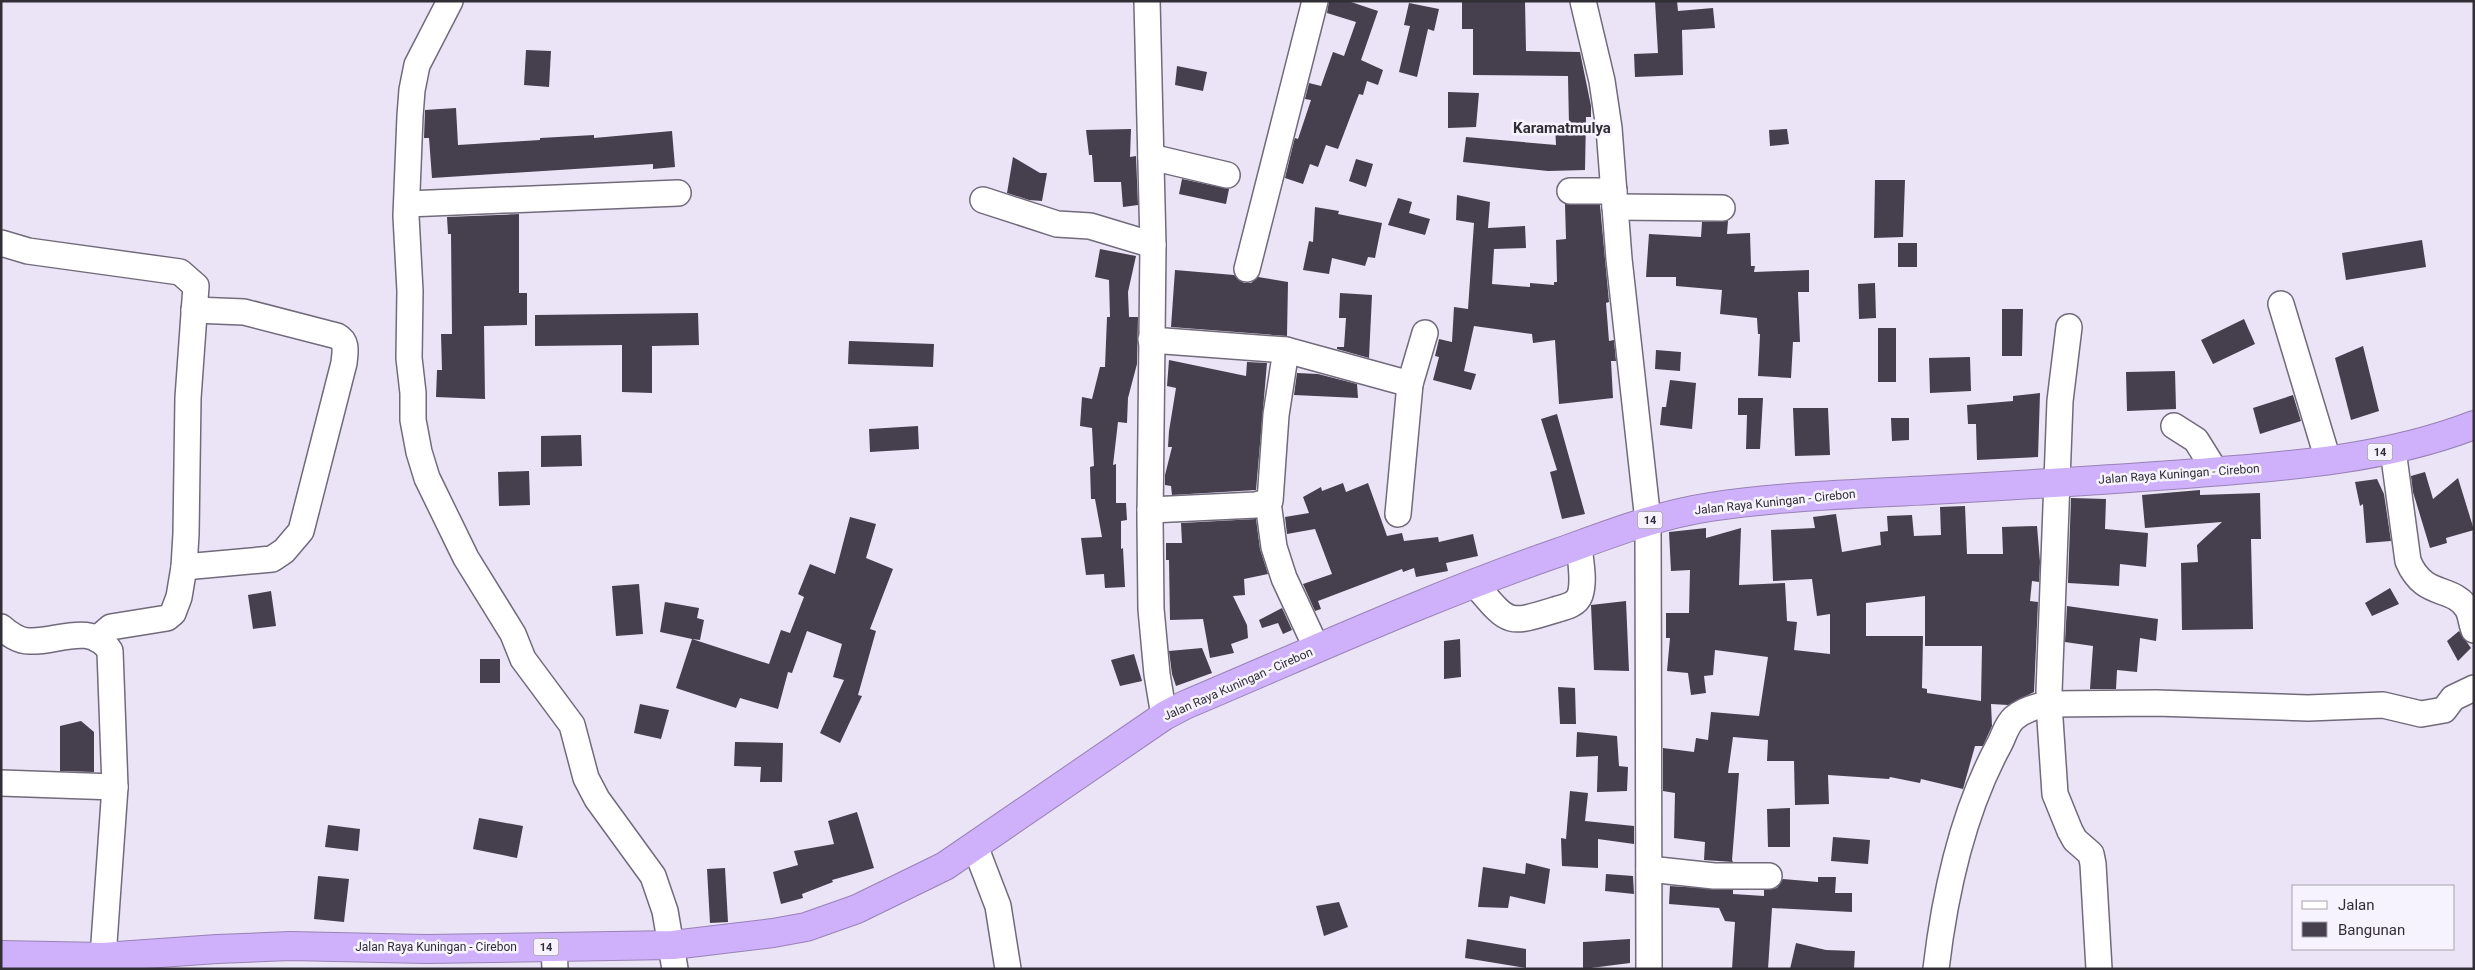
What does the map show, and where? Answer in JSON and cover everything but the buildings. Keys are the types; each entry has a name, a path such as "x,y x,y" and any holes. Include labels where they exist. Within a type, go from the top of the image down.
{"highway":[{"name":"Jalan Raya Kuningan - Cirebon","path":"1,955 103,957 290,946 426,949 555,958 674,957 806,926 857,909 945,866 1164,716 1474,583 1648,521 1712,507 1834,495 2056,484 2318,462 2393,450 2462,430"}],"street":[{"path":"450,1 417,65 412,90 406,204 410,291 409,358 413,393 413,420 419,452 427,478 466,558 513,634 523,659 572,725 586,778 597,799 653,876 663,904 674,957"},
{"path":"1147,1 1153,244 1150,340 1152,609 1157,674 1164,716"},
{"path":"1247,269 1315,1"},
{"path":"1583,1 1602,81 1609,128 1648,521 1649,969"},
{"path":"1151,157 1227,175"},
{"path":"1570,191 1615,199 1722,208"},
{"path":"406,204 678,193"},
{"path":"983,200 1066,225 1090,226 1153,244"},
{"path":"1,243 28,251 180,272 196,286 188,398 186,534 184,567 179,597 170,616 111,627 97,639"},
{"path":"2281,304 2318,462"},
{"path":"184,567 272,559 284,552 301,531 342,372 346,347 342,339 337,336 244,312 194,310"},
{"path":"2069,327 2060,401 2049,698 2055,794 2070,831 2075,840 2091,854 2093,864 2099,969"},
{"path":"1398,514 1410,384 1425,333"},
{"path":"1150,340 1286,350 1410,384"},
{"path":"1286,350 1273,450 1271,498 1268,502 1274,547 1284,578 1317,649"},
{"path":"2174,426 2196,440 2228,471"},
{"path":"2393,450 2408,561 2411,569 2426,585 2456,598 2467,606 2474,630"},
{"path":"1150,510 1256,505 1268,502"},
{"path":"1474,583 1498,611 1517,620 1526,620 1566,607 1576,602 1580,596 1582,583 1579,545"},
{"path":"1,627 10,634 28,641 78,634 97,639 107,646 111,655 115,787 103,957"},
{"path":"1936,969 1948,883 1971,811 1990,761 2013,719 2049,698 2308,708 2383,704 2415,713 2428,714 2444,710 2453,698 2474,688"},
{"path":"1,783 115,787"},
{"path":"975,846 998,906 1008,969"},
{"path":"1649,869 1714,876 1769,876"}],"district":[{"name":"Karamatmulya","path":"1562,128"}]}
